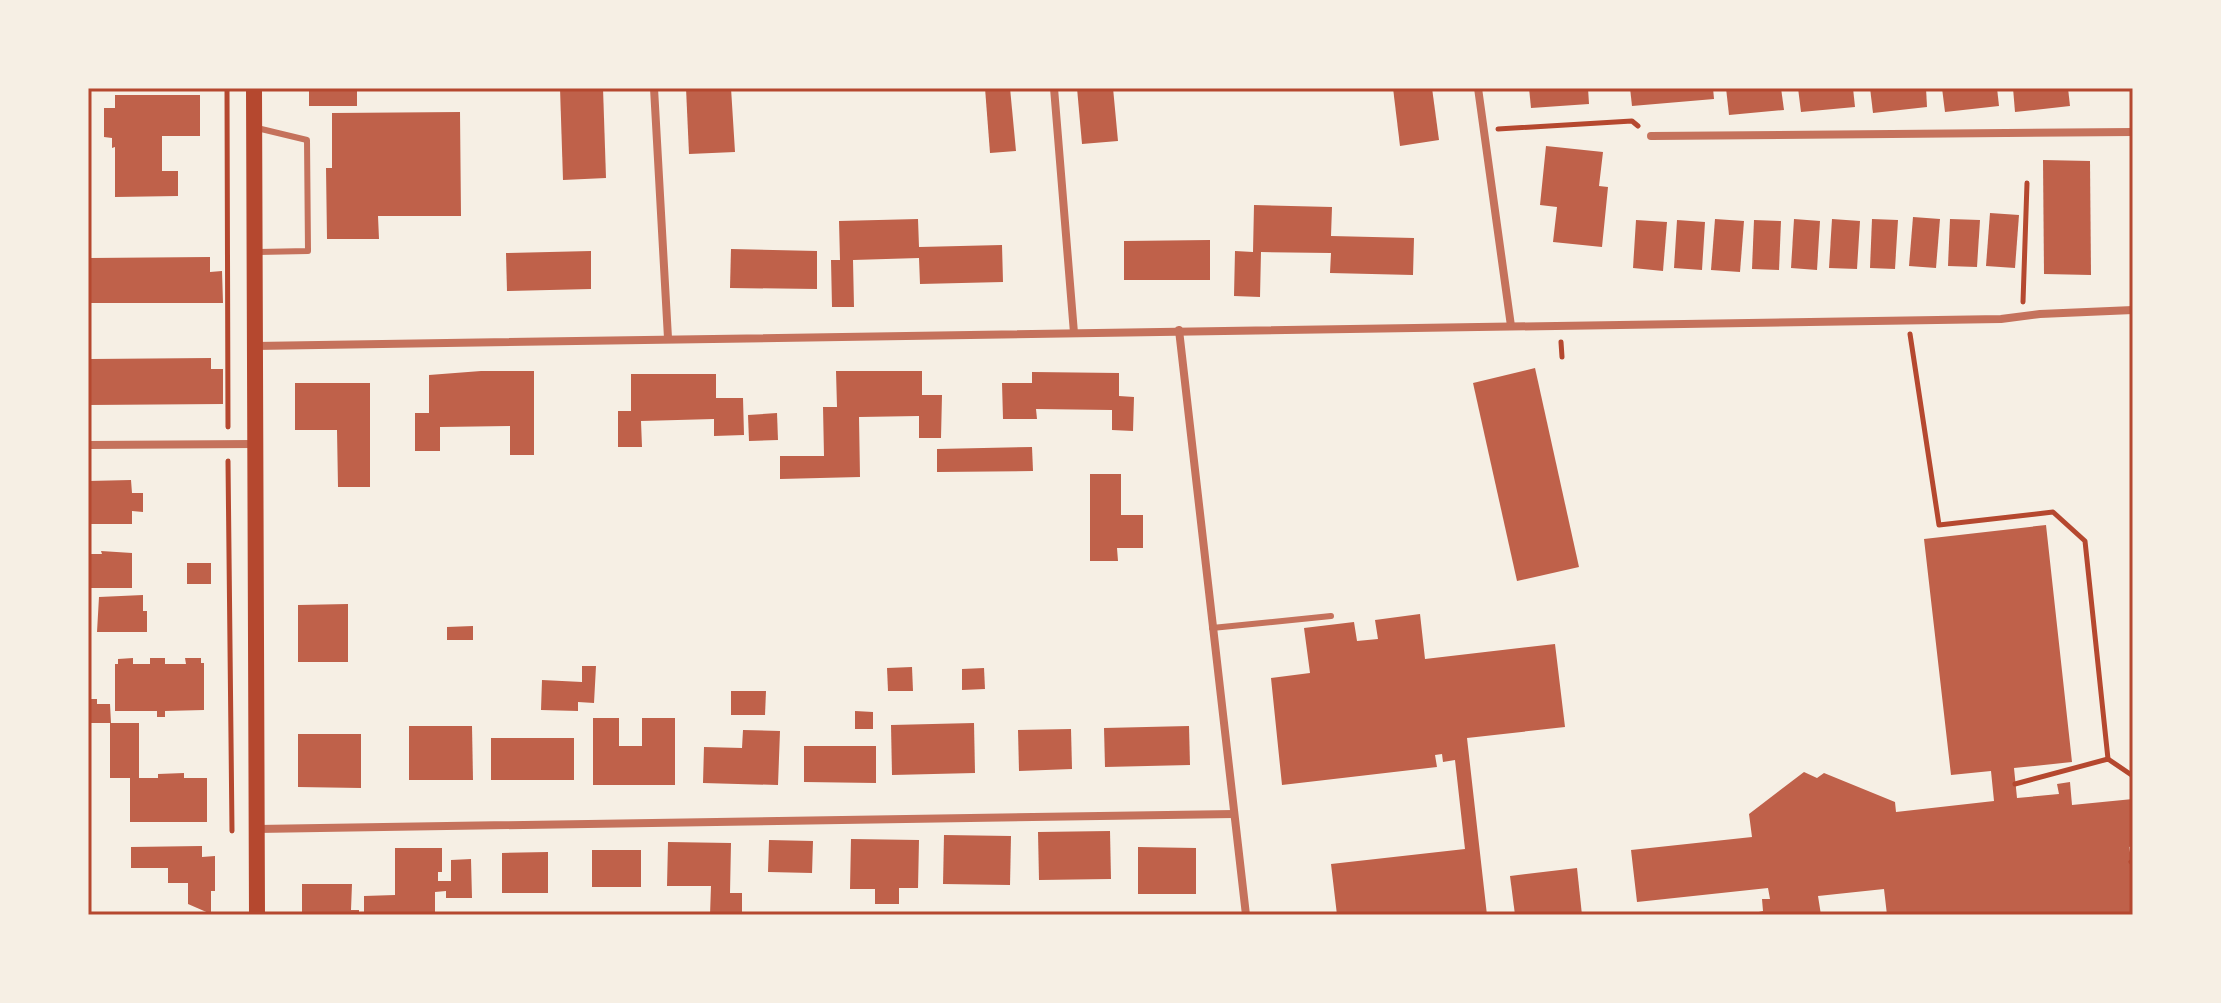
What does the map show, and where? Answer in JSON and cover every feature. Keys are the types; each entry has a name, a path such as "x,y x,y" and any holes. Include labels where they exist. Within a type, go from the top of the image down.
{"main road":[{"path":"254,88 257,915"}],"street":[{"path":"654,88 668,338"},
{"path":"1054,88 1074,333"},
{"path":"1478,88 1511,326"},
{"path":"1651,136 2133,132"},
{"path":"253,346 1908,321 2001,319 2023,315 2133,310"},
{"path":"1179,330 1246,915"},
{"path":"88,445 254,444"},
{"path":"257,829 1234,814"}],"lane":[{"path":"254,127 307,140 308,251 255,252"},
{"path":"1212,628 1331,616"}],"path":[{"path":"227,88 232,842"},
{"path":"1483,130 1632,121 1651,136"},
{"path":"2023,315 2027,183"},
{"path":"1908,321 1939,525 2053,512 2085,541 2108,759"},
{"path":"2015,784 2108,759 2133,776"}],"building":[{"path":"309,88 357,88 357,106 309,106"},
{"path":"560,88 603,88 606,178 563,180"},
{"path":"686,88 731,88 735,152 689,154"},
{"path":"985,88 1010,88 1016,151 990,153"},
{"path":"1077,88 1113,88 1118,141 1082,144"},
{"path":"1393,88 1432,88 1439,140 1400,146"},
{"path":"1529,88 1588,88 1589,104 1531,108"},
{"path":"1630,88 1713,88 1714,99 1632,106"},
{"path":"1726,88 1781,88 1784,110 1729,115"},
{"path":"1798,88 1853,88 1855,107 1801,112"},
{"path":"1870,88 1926,88 1927,107 1873,113"},
{"path":"1942,88 1997,88 1999,106 1945,112"},
{"path":"2013,88 2068,88 2070,106 2015,112"},
{"path":"115,95 200,95 200,136 162,136 162,171 178,171 178,196 115,197 115,147 112,148 112,138 104,137 104,108 115,108"},
{"path":"460,112 461,216 378,216 379,239 327,239 326,168 332,168 332,113"},
{"path":"1546,146 1603,152 1599,186 1608,187 1602,247 1553,242 1557,207 1540,205"},
{"path":"2043,160 2090,161 2091,275 2044,274"},
{"path":"1254,205 1332,207 1331,236 1414,238 1413,275 1330,273 1331,253 1261,252 1260,297 1234,296 1235,251 1253,252"},
{"path":"1990,213 2019,215 2015,268 1986,266"},
{"path":"1913,217 1940,219 1936,268 1909,266"},
{"path":"918,219 919,247 1002,245 1003,282 920,284 919,258 853,260 854,307 832,307 831,260 840,260 839,221"},
{"path":"1715,219 1744,221 1740,272 1711,270"},
{"path":"1794,219 1820,221 1817,270 1791,268"},
{"path":"1832,219 1860,221 1857,269 1829,268"},
{"path":"1872,219 1898,220 1895,269 1870,268"},
{"path":"1950,219 1980,220 1977,267 1948,266"},
{"path":"1636,220 1667,222 1663,271 1633,268"},
{"path":"1677,220 1705,222 1702,270 1674,268"},
{"path":"1754,220 1781,221 1779,270 1752,269"},
{"path":"1210,240 1210,280 1124,280 1124,241"},
{"path":"731,249 817,251 817,289 730,288"},
{"path":"591,251 591,289 507,291 506,253"},
{"path":"210,257 210,272 222,271 223,303 88,303 90,258"},
{"path":"88,343 91,343 91,359 211,358 211,369 223,369 223,404 88,405"},
{"path":"1535,368 1579,567 1517,581 1473,383"},
{"path":"534,371 534,455 510,455 510,426 440,427 440,451 415,451 415,413 429,413 429,375"},
{"path":"836,371 922,371 922,395 942,395 941,438 919,438 919,416 859,417 860,477 780,479 780,456 824,456 823,407 837,407"},
{"path":"1032,372 1119,373 1119,396 1134,397 1133,431 1112,430 1112,410 1036,409 1037,419 1003,419 1002,383 1032,383"},
{"path":"631,374 716,374 716,398 743,398 744,435 714,436 714,419 641,421 642,447 618,447 618,411 631,411"},
{"path":"295,383 370,383 370,487 338,487 337,430 295,430"},
{"path":"777,413 778,440 749,441 748,415"},
{"path":"1032,447 1033,471 937,472 937,449"},
{"path":"1090,474 1121,474 1121,515 1143,515 1143,548 1117,548 1118,561 1090,561"},
{"path":"131,480 132,493 143,493 143,512 132,511 132,524 88,524 88,481"},
{"path":"2046,525 2072,762 2014,768 2017,798 2059,794 2057,784 2070,782 2072,805 2133,799 2133,846 2129,847 2133,869 2133,915 1887,915 1884,889 1818,896 1821,915 1746,915 1763,911 1762,899 1770,899 1768,888 1637,902 1631,850 1752,837 1749,814 1804,772 1817,778 1824,773 1895,802 1896,812 1994,801 1991,771 1951,775 1924,539"},
{"path":"101,551 132,553 132,588 88,588 88,554 102,554"},
{"path":"187,563 211,563 211,584 187,584"},
{"path":"143,595 147,632 97,632 99,597"},
{"path":"348,604 348,662 298,662 298,605"},
{"path":"1420,614 1425,659 1555,644 1565,727 1467,738 1487,915 1337,915 1331,864 1465,849 1455,760 1443,762 1442,754 1435,755 1437,767 1282,785 1271,678 1310,673 1304,628 1354,622 1357,641 1378,639 1375,620"},
{"path":"473,626 473,640 447,640 447,627"},
{"path":"133,658 133,664 150,664 150,658 165,658 165,664 186,664 185,658 201,658 201,663 204,663 204,710 165,711 165,717 157,717 157,711 115,711 115,664 118,664 118,659"},
{"path":"582,666 596,666 594,703 578,702 578,711 541,710 542,680 582,682"},
{"path":"912,667 913,691 888,691 887,668"},
{"path":"984,668 985,689 962,690 962,669"},
{"path":"731,691 766,691 765,715 731,715"},
{"path":"88,699 97,699 97,704 110,704 111,723 88,723"},
{"path":"855,711 873,712 873,729 855,729"},
{"path":"593,718 619,718 619,746 642,746 642,718 675,718 675,785 593,785"},
{"path":"110,723 139,723 139,778 184,773 184,778 207,778 207,822 130,822 130,778 110,778"},
{"path":"974,723 975,773 892,775 891,725"},
{"path":"409,726 472,726 473,780 409,780"},
{"path":"1189,726 1190,765 1105,767 1104,728"},
{"path":"1071,729 1072,769 1019,771 1018,730"},
{"path":"743,730 780,731 778,785 703,783 704,747 742,748"},
{"path":"298,734 361,734 361,788 298,787"},
{"path":"491,738 574,738 574,780 491,780"},
{"path":"804,746 876,746 876,783 804,782"},
{"path":"1110,831 1111,879 1039,880 1038,832"},
{"path":"944,835 1011,836 1010,885 943,884"},
{"path":"851,839 919,840 918,888 899,888 899,904 875,904 875,889 850,889"},
{"path":"769,840 813,841 812,873 768,872"},
{"path":"668,842 731,843 730,893 742,893 742,915 710,915 711,886 667,886"},
{"path":"202,846 202,857 215,856 215,891 211,891 211,914 188,904 188,883 168,883 168,868 131,868 131,847"},
{"path":"1138,847 1196,848 1196,894 1138,894"},
{"path":"395,848 442,848 442,872 438,872 438,881 451,881 451,860 471,859 472,898 446,898 446,891 435,892 435,915 364,915 364,896 395,895"},
{"path":"592,850 641,850 641,887 592,887"},
{"path":"548,852 548,893 502,893 502,853"},
{"path":"1577,868 1582,915 1515,915 1510,876"},
{"path":"302,884 352,884 351,910 359,910 359,915 302,915"}]}
